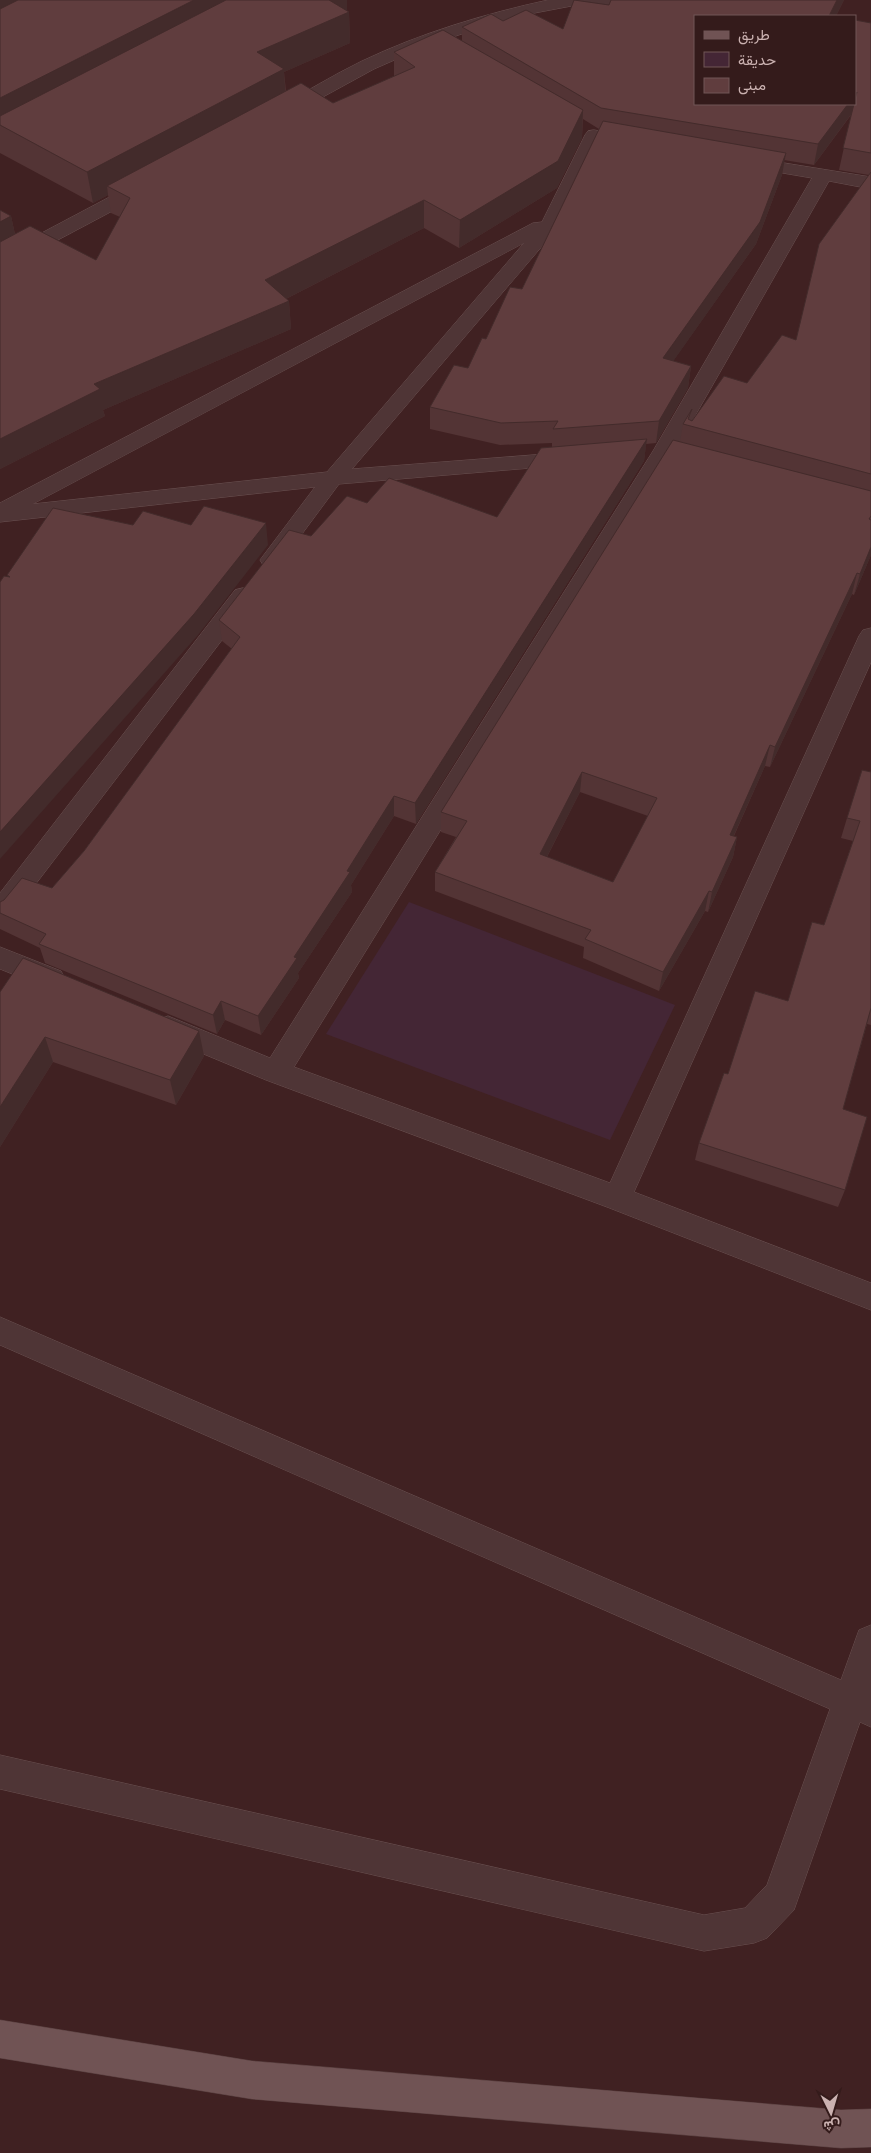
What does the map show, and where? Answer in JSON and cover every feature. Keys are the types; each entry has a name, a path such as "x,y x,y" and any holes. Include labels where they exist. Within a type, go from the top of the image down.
{"main road":[{"path":"0,2039 252,2080 822,2127 871,2128"}],"street":[{"path":"267,120 369,65 430,39 499,15 535,6 576,0"},
{"path":"588,0 662,4"},
{"path":"430,39 447,49"},
{"path":"0,912 333,478 554,220 594,133"},
{"path":"727,158 871,183"},
{"path":"276,1072 674,453 822,175"},
{"path":"0,263 156,180"},
{"path":"0,514 554,220"},
{"path":"635,453 674,453"},
{"path":"0,514 333,478 586,457"},
{"path":"617,1198 871,636"},
{"path":"0,958 74,988"},
{"path":"147,1019 276,1072 617,1198 871,1297"},
{"path":"0,1331 861,1706"},
{"path":"0,1772 704,1933 754,1925 781,1897 861,1706 871,1642"}],"green space":[{"path":"409,902 675,1005 610,1140 326,1034"}],"building":[{"path":"18,0 194,0 0,98 0,9"},
{"path":"226,0 329,0 349,12 257,52 284,69 87,172 0,125 0,116"},
{"path":"574,0 609,5 611,0 837,0 830,15 694,15 694,105 847,105 818,144 601,108 462,27 491,14 503,21 526,10 563,29"},
{"path":"856,20 871,23 871,153 843,148 854,105 856,105"},
{"path":"443,30 583,110 558,161 460,220 424,200 265,280 289,301 94,384 100,389 0,439 0,242 30,226 96,260 130,198 107,186 301,83 333,103 415,67 394,52"},
{"path":"603,121 786,153 760,222 663,358 691,366 659,421 553,429 558,421 501,423 430,407 454,365 468,368 482,338 486,339 510,287 522,289"},
{"path":"871,172 871,474 683,424 692,409 688,419 692,421 724,376 747,383 782,335 796,340 819,244"},
{"path":"0,210 11,216 0,222"},
{"path":"647,439 415,803 394,796 347,871 350,872 294,957 297,958 258,1016 221,1001 213,1015 39,944 46,934 0,913 0,902 4,900 22,878 52,888 84,851 240,637 219,620 289,530 311,536 347,496 367,503 389,478 497,517 541,448"},
{"path":"673,440 871,491 871,516 869,519 871,520 871,547 860,574 857,573 775,747 770,745 730,835 737,837 712,892 709,891 663,972 585,939 591,930 435,872 467,821 441,812","holes":["582,772 657,798 613,882 540,854"]},
{"path":"204,506 266,523 194,614 0,832 0,582 4,576 10,577 7,575 53,508 133,525 143,511 191,525"},
{"path":"862,770 871,772 871,1008 843,1109 867,1117 845,1190 699,1143 724,1073 728,1074 755,991 788,1001 812,922 824,925 860,821 847,818"},
{"path":"23,958 199,1031 170,1080 45,1037 0,1107 0,992"}]}
